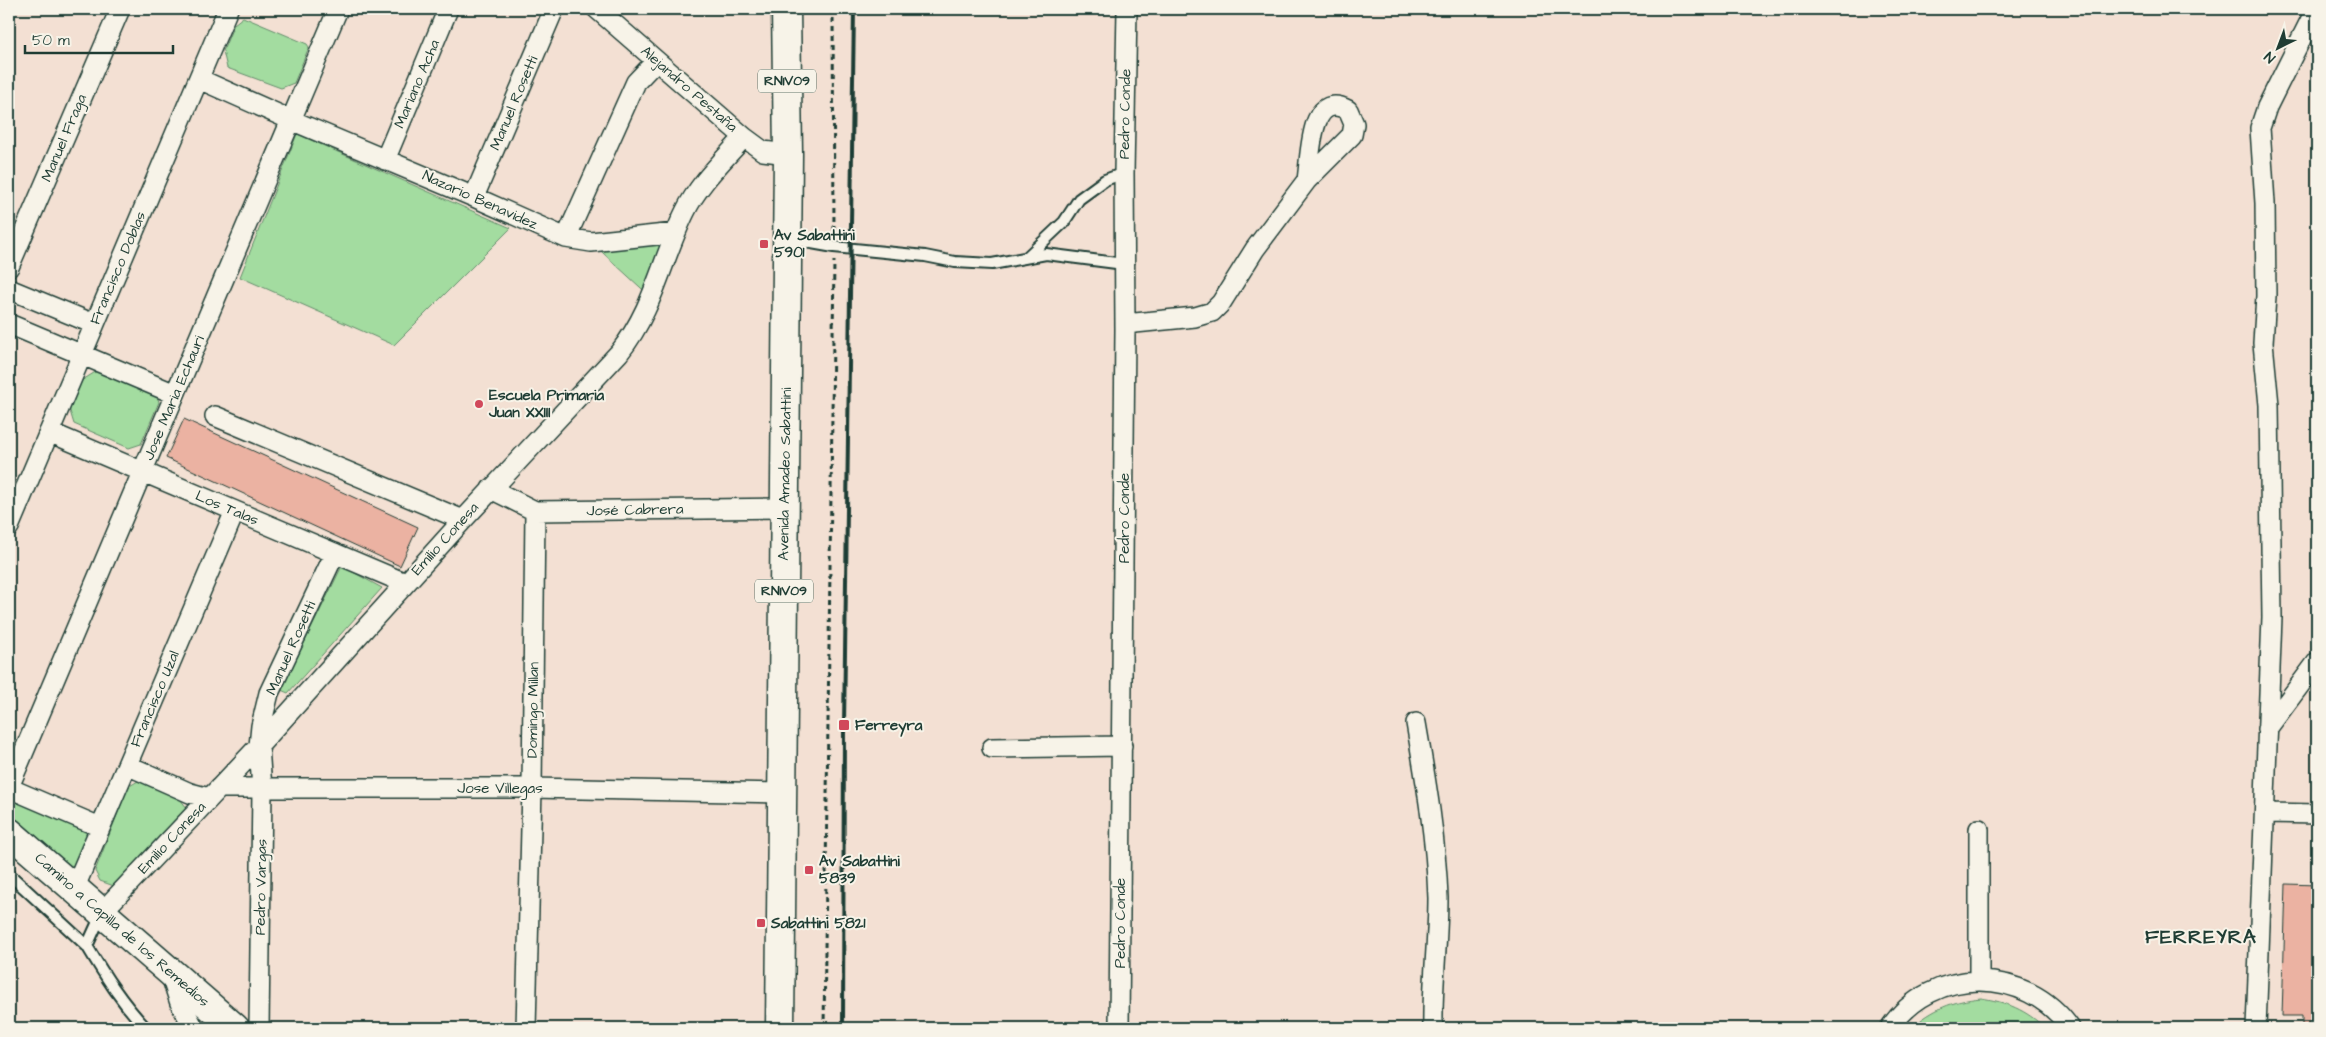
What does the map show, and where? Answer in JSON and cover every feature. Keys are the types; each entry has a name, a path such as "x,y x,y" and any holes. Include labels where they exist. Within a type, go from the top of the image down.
{"main road":[{"name":"Avenida Amadeo Sabattini","path":"780,1028 788,154 786,9"},
{"name":"Camino a Capilla de los Remedios","path":"9,832 234,1028"}],"street":[{"name":"Manuel Fraga","path":"9,266 120,9"},
{"name":"Francisco Doblas","path":"9,527 228,9"},
{"name":"Jose Maria Echauri","path":"9,787 338,9"},
{"name":"Mariano Acha","path":"385,160 448,9"},
{"name":"Manuel Rosetti","path":"474,197 554,9"},
{"name":"Alejandro Pestaña","path":"597,9 744,137 763,151 788,154"},
{"name":"Pedro Conde","path":"1119,1028 1125,324 1124,173 1127,9"},
{"path":"2256,1028 2272,617 2269,405 2263,342 2266,296 2266,203 2260,128 2267,107 2316,9"},
{"path":"566,238 636,82 656,61"},
{"name":"Nazario Benavidez","path":"200,79 566,238 591,242 676,233"},
{"name":"Emilio Conesa","path":"102,912 259,746 462,520 619,353 635,333 649,306 686,210 704,181 744,137"},
{"path":"1125,324 1195,317 1212,312 1221,303 1255,249 1307,180"},
{"path":"9,289 94,324"},
{"path":"9,324 175,394"},
{"path":"215,416 462,520"},
{"name":"Los Talas","path":"48,432 405,583"},
{"name":"José Cabrera","path":"491,489 535,511 784,508"},
{"name":"Francisco Uzal","path":"75,888 235,511"},
{"name":"Domingo Millan","path":"526,1028 532,788 535,511"},
{"name":"Manuel Rosetti","path":"259,746 261,726 269,693 335,553"},
{"path":"2267,729 2317,662"},
{"path":"1416,723 1430,804 1437,882 1433,1028"},
{"name":"Pedro Vargas","path":"259,746 262,789 259,1028"},
{"path":"992,748 1122,746"},
{"name":"Jose Villegas","path":"127,765 190,793 262,789 532,788 782,793"},
{"path":"9,787 100,827"},
{"path":"2265,813 2317,814"},
{"path":"1979,829 1979,981"},
{"path":"168,970 180,1003 194,1028"},
{"path":"1890,1028 1898,1016 1918,999 1941,987 1967,981 1993,981 2027,991 2042,1000 2062,1017 2070,1028"}],"lane":[{"path":"1028,256 1064,222 1079,199 1106,180 1124,173"},
{"path":"787,238 834,247 925,256 955,262 992,264 1046,254 1124,264"},
{"path":"9,874 87,946 128,1010 146,1028"},
{"path":"87,946 102,912"}],"path":[{"path":"824,1028 834,247 833,9"}],"green space":[{"path":"243,17 307,44 309,47 294,83 281,88 227,68 223,51 234,24"},
{"path":"297,134 511,228 394,345 240,277"},
{"path":"675,233 652,298 591,242"},
{"path":"97,371 156,393 159,402 141,444 129,448 74,424 69,408 81,381"},
{"path":"342,566 382,588 288,693 281,690"},
{"path":"138,781 180,799 187,808 114,886 100,881 95,871 128,787"},
{"path":"11,799 20,799 85,828 88,836 74,865 68,867 9,814"},
{"path":"1981,998 2016,1008 2031,1016 2045,1028 1911,1028 1943,1007 1961,1001"}],"building":[{"path":"184,419 418,527 400,566 166,458"},
{"path":"2286,884 2317,885 2317,1028 2302,1028 2302,1016 2282,1016"}],"railway":[{"path":"843,1028 844,725 854,9"}],"place":[{"name":"Av Sabattini 5901","path":"764,244"},
{"name":"Escuela Primaria Juan XXIII","path":"479,404"},
{"name":"Ferreyra","path":"844,725"},
{"name":"Av Sabattini 5839","path":"809,870"},
{"name":"Sabattini 5821","path":"761,923"}],"district":[{"name":"FERREYRA","path":"2201,937"}]}
